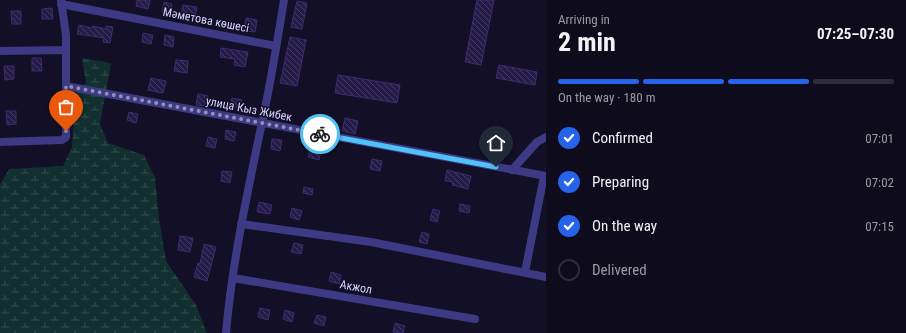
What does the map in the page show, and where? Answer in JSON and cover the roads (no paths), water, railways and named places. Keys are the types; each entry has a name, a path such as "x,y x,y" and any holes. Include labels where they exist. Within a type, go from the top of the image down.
{"street":[{"path":"226,333 241,224 262,123 284,0"},
{"path":"0,142 65,139 66,35 61,2"},
{"name":"Мәметова көшесі","path":"61,2 276,46"},
{"path":"0,51 66,50"},
{"name":"улица Кыз Жибек","path":"66,86 545,176"},
{"path":"512,170 537,142 546,137"},
{"path":"525,272 545,176"},
{"path":"241,224 371,242 546,276"},
{"name":"Акжол","path":"233,278 475,319"}]}
